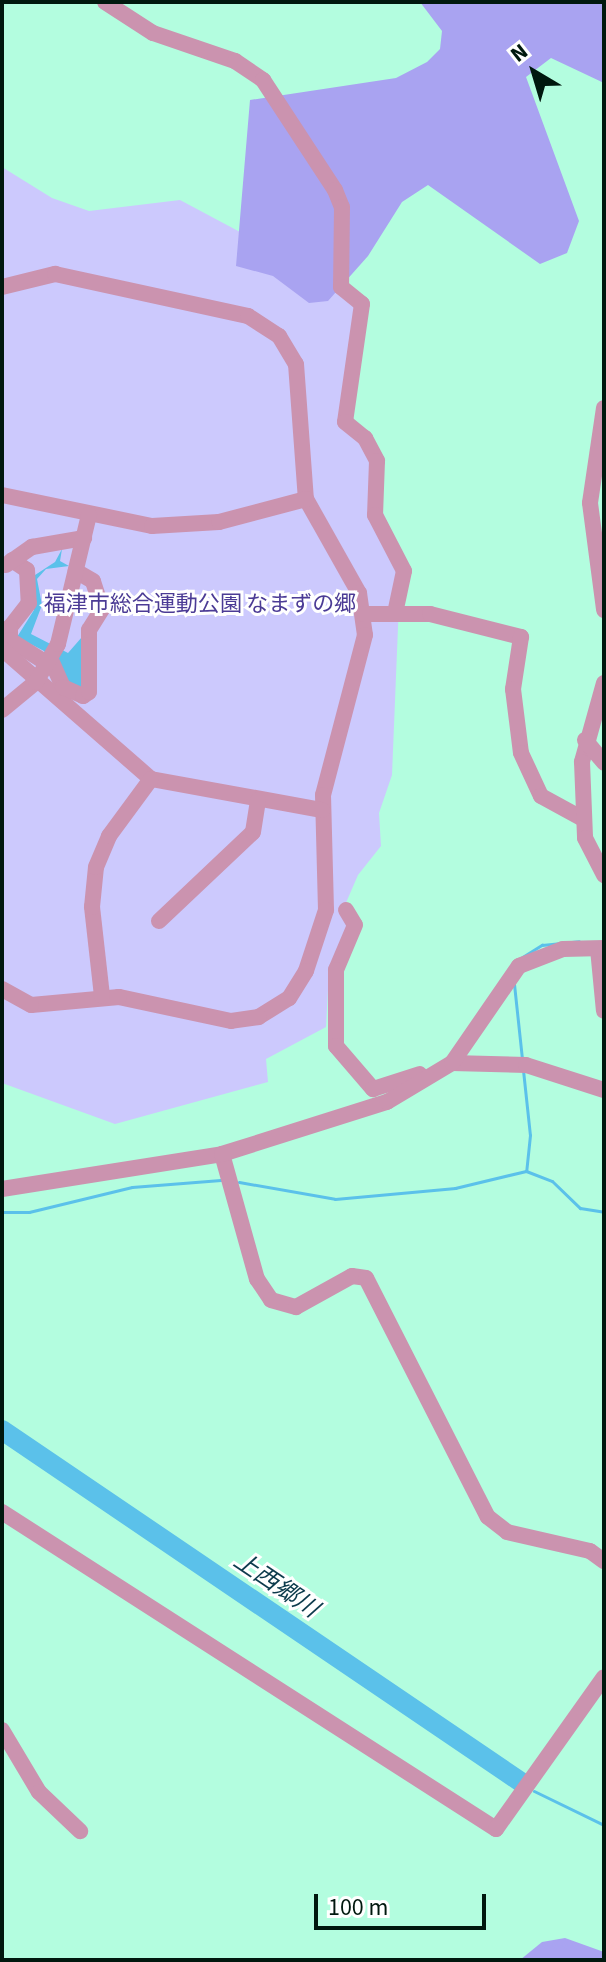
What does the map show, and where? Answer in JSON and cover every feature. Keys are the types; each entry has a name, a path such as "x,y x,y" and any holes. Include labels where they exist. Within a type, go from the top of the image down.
{"street":[{"path":"105,2 153,33 235,61 263,80 335,190 342,207 341,287 362,304 345,422 365,438 377,461 375,515 404,571 396,610"},
{"path":"2,287 55,274 264,323 296,364 306,499 350,573 364,614 362,653 322,810 326,910 306,971 289,998 259,1017 231,1021 102,996 43,1006 2,989"},
{"path":"604,408 590,503 604,610"},
{"path":"2,495 89,515 187,526 306,499"},
{"path":"2,710 36,682 49,662 65,622 89,515"},
{"path":"76,571 89,576 101,604 89,630 89,692 83,696 63,687 49,662 10,640 10,627 29,603 27,570 9,563 32,547 84,538"},
{"path":"364,614 396,610 521,637 513,689 521,753 541,796 583,819"},
{"path":"65,622 89,630"},
{"path":"2,649 36,682 151,779 322,810"},
{"path":"604,683 585,740 583,819 588,848 604,875"},
{"path":"585,740 604,763"},
{"path":"102,996 92,907 96,867 109,836 151,779"},
{"path":"159,921 253,832 258,800"},
{"path":"346,910 355,925 336,970 332,1035 363,1084 397,1085 468,1042"},
{"path":"2,1189 222,1154 387,1102 452,1063 515,970 563,949 601,949 604,1011"},
{"path":"452,1063 526,1065 604,1090"},
{"path":"222,1154 257,1279 271,1300 296,1307 352,1276 366,1278 488,1517 507,1532 590,1551 604,1561"},
{"path":"2,1512 496,1829 604,1677"},
{"path":"2,1730 39,1792 80,1831"}],"green space":[{"name":"福津市総合運動公園 なまずの郷","path":"2,167 52,198 89,211 180,200 366,299 349,421 369,436 378,502 401,553 392,775 379,813 381,846 358,875 342,912 350,924 328,990 326,1027 266,1059 268,1082 115,1124 2,1083"}],"shaded area":[{"path":"420,2 604,2 604,83 551,58 526,77 579,221 567,253 540,264 428,185 402,202 368,256 328,301 309,303 273,276 236,266 250,100 396,78 427,62 440,49 442,31"},
{"path":"62,549 60,561 69,566 46,569 37,579 42,605 31,634 68,653 82,637 86,689 66,684 44,651 17,637 34,610 32,577 55,562"},
{"path":"565,1938 604,1952 604,1960 520,1960 542,1942"}],"waterway":[{"path":"516,961 542,945 579,941"},
{"path":"514,984 522,1059"},
{"path":"523,1070 530,1135 526,1171"},
{"path":"239,1182 335,1199 455,1188 526,1171 552,1181 580,1208 604,1212"},
{"path":"2,1212 29,1212 132,1187 221,1180"},
{"name":"上西郷川","path":"2,1430 521,1782"},
{"name":"上西郷川","path":"534,1791 604,1825"}]}
